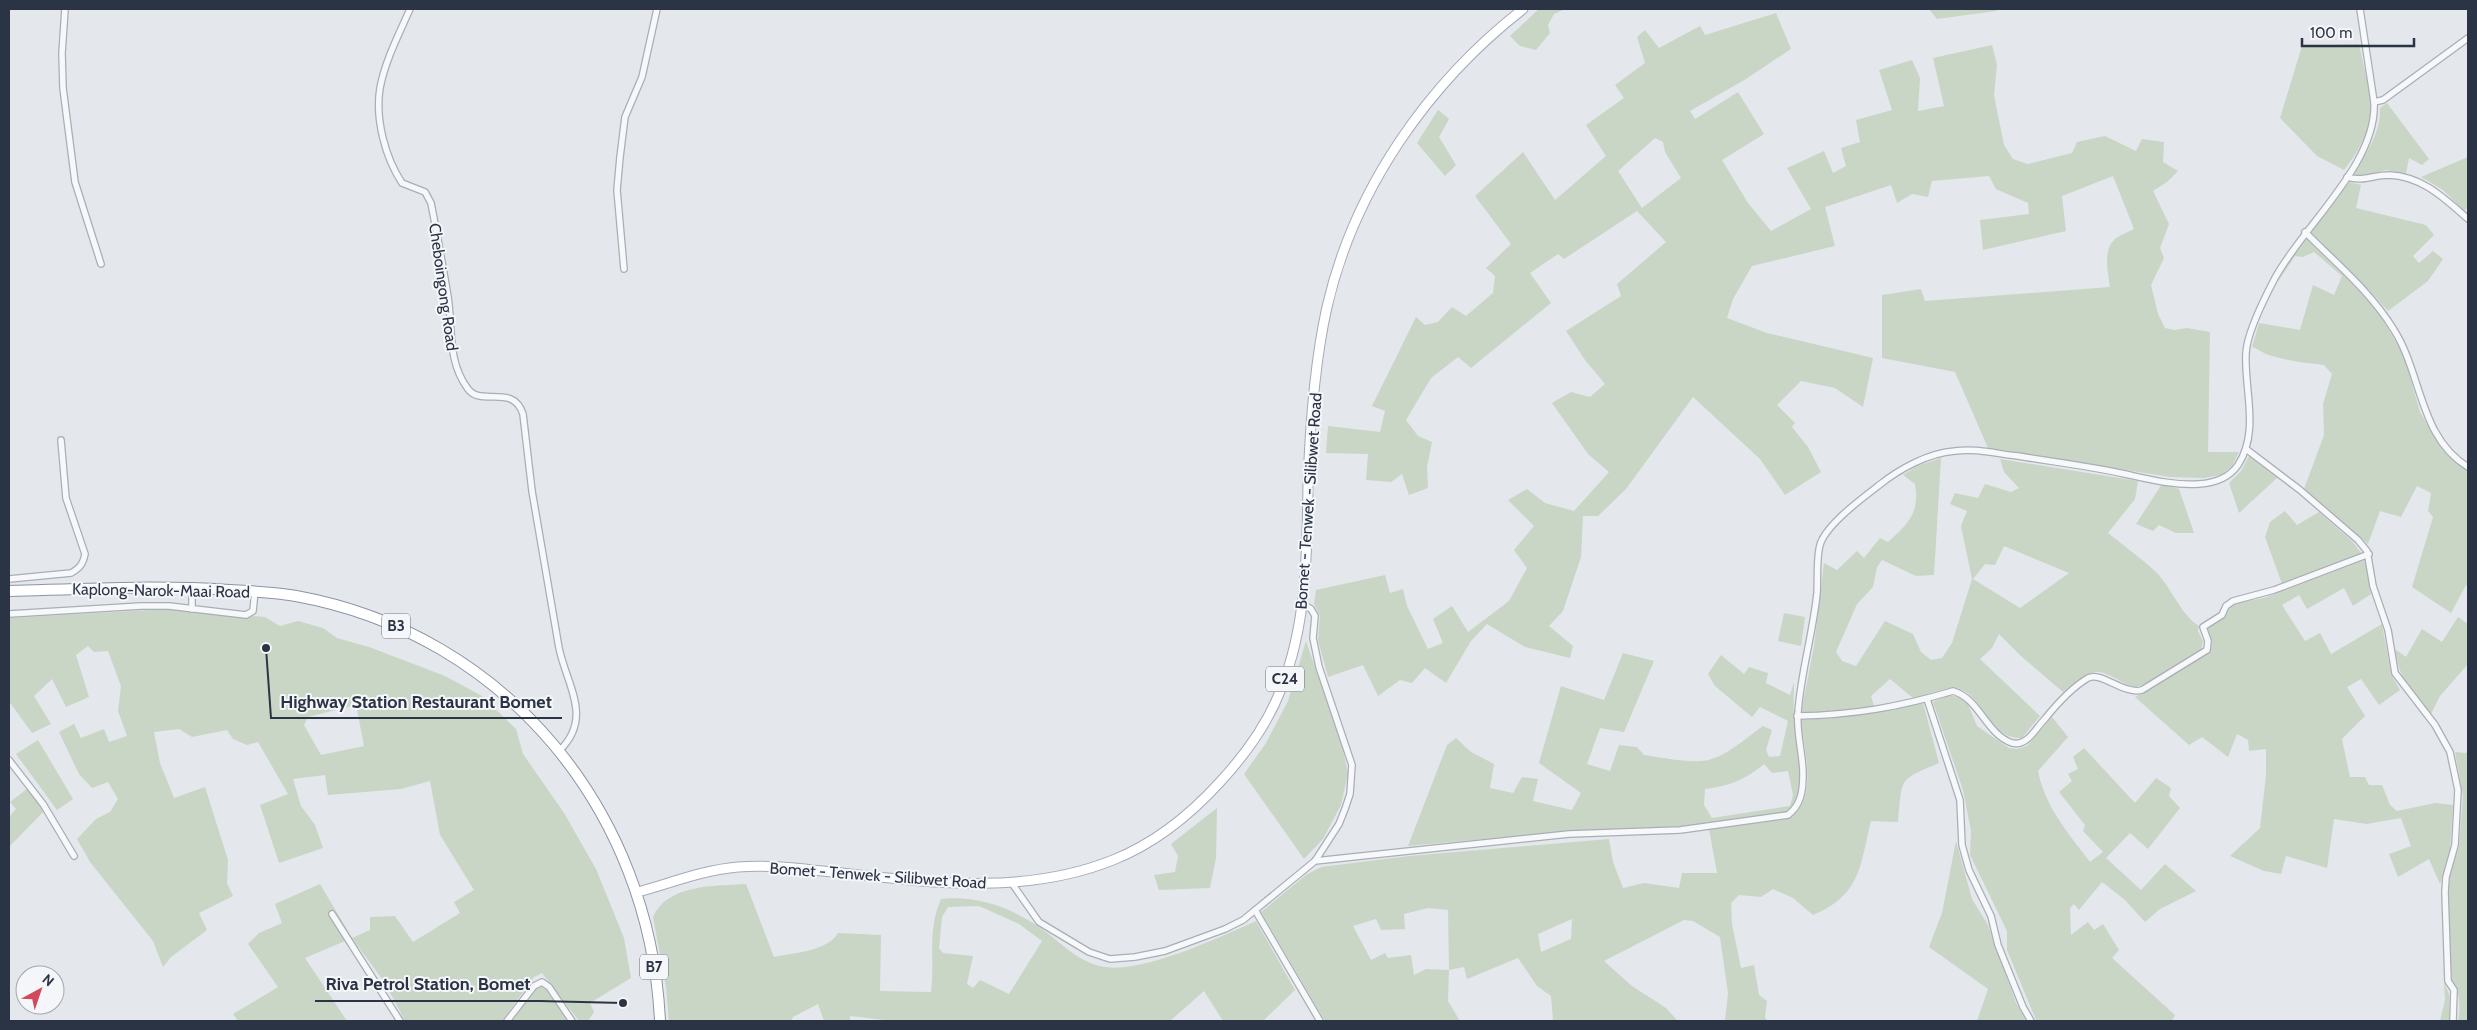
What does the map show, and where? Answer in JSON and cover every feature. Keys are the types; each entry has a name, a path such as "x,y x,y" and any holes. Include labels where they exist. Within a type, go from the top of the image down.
{"highway":[{"name":"Kaplong-Narok-Maai Road","path":"9,591 192,588 255,591 292,595 331,604 398,627 421,639 486,680 535,723 560,750 595,799 617,843 638,892 643,914"},
{"name":"B7","path":"643,914 655,972 660,1021"}],"main road":[{"name":"Bomet - Tenwek - Silibwet Road","path":"638,892 695,875 751,867 791,868 962,884 1050,878 1116,859 1166,832 1191,812 1239,760 1280,694 1300,622 1308,542 1312,409 1320,338 1337,270 1364,204 1408,129 1470,55 1495,30 1523,9"}],"street":[{"path":"66,9 62,53 63,88 74,173 101,264"},
{"name":"Cheboingong Road","path":"410,9 380,86 379,112 386,153 402,183 424,192 431,203 448,296 454,362 467,388 479,396 498,396 510,399 518,405 523,414 532,491 560,655 577,705 577,714 572,734 560,750"},
{"path":"624,269 618,190 620,157 625,117 642,78 656,9"},
{"path":"1315,861 1569,834 1680,830 1781,817 1794,810 1802,790 1803,766 1797,716 1800,687 1813,628 1819,544 1840,520 1878,485 1910,466 1933,456 1954,450 1979,451 2096,468 2174,482 2198,484 2226,477 2239,463 2246,449 2250,405 2246,349 2268,291 2281,266 2347,177 2371,132 2375,118 2374,102 2360,9"},
{"path":"2374,102 2383,100 2468,38"},
{"path":"2347,177 2356,180 2388,175 2407,178 2427,185 2468,219"},
{"path":"2305,232 2377,304 2407,353 2425,414 2446,447 2468,467"},
{"path":"9,578 71,573 79,568 83,561 84,554 66,498 61,440"},
{"path":"2246,449 2337,521 2358,540 2369,554 2373,586 2388,630 2395,673 2439,732 2450,752 2458,790 2456,846 2446,876 2444,892 2448,981 2454,990 2453,1021"},
{"path":"1797,716 1844,715 1927,699 1953,691 1962,694 1991,728 2010,742 2021,742 2027,739 2054,708 2088,678 2100,678 2133,692 2142,690 2207,650 2208,641 2202,627 2222,615 2229,603 2243,597 2274,590 2369,554"},
{"path":"192,588 192,609"},
{"path":"9,614 120,606 250,614 253,611 255,591"},
{"path":"1012,882 1039,922 1089,952 1110,958 1135,957 1165,950 1225,929 1255,910 1315,861 1339,824 1345,810 1350,794 1352,765 1318,667 1313,638 1315,616 1311,610 1302,604"},
{"path":"1927,699 1960,800 1962,845 1970,870 1991,916 1998,945 2031,1021"},
{"path":"9,760 43,804 74,856"},
{"path":"1255,910 1320,1021"},
{"path":"332,914 400,1021"},
{"path":"507,1021 534,986 542,982 549,987 572,1021"}],"green space":[{"path":"1539,9 1565,9 1554,14 1548,25 1550,33 1536,50 1520,46 1510,36"},
{"path":"1929,9 1996,9 1996,11 1937,19"},
{"path":"1776,13 1791,49 1746,79 1690,111 1695,119 1738,92 1764,134 1722,160 1748,203 1771,231 1811,209 1787,168 1824,151 1833,173 1846,166 1841,148 1860,142 1856,120 1892,110 1879,70 1912,60 1920,78 1918,111 1944,106 1933,58 1992,45 1997,65 1994,95 2004,145 2013,159 2028,164 2072,153 2077,142 2105,136 2136,151 2142,139 2164,142 2163,162 2178,171 2167,182 2153,191 2169,224 2160,248 2164,258 2151,285 2158,314 2165,328 2174,330 2187,328 2210,332 2208,452 2239,452 2232,466 2221,475 2204,478 2170,477 1988,448 1955,372 1882,358 1882,295 1921,289 1925,301 2110,287 2107,268 2109,248 2116,238 2134,229 2113,176 2062,196 2066,231 1983,250 1980,220 2029,214 2028,203 1996,189 1989,176 1932,181 1928,197 1912,194 1897,203 1891,185 1825,207 1835,246 1752,266 1733,299 1727,318 1767,333 1873,358 1863,407 1835,388 1801,381 1777,405 1795,423 1792,427 1808,447 1821,472 1785,495 1760,459 1693,397 1626,489 1598,516 1583,516 1581,557 1563,611 1549,626 1573,646 1570,658 1525,647 1487,624 1471,641 1446,683 1425,668 1412,683 1400,680 1378,696 1363,665 1328,677 1318,640 1320,616 1314,604 1316,590 1385,575 1390,593 1403,589 1407,606 1428,649 1443,643 1433,619 1452,606 1468,632 1509,601 1527,568 1514,550 1534,526 1508,500 1527,489 1545,503 1574,511 1609,472 1588,454 1552,403 1571,392 1590,397 1605,384 1585,360 1566,331 1621,296 1617,284 1666,242 1637,211 1564,259 1558,254 1530,273 1551,303 1471,368 1458,357 1431,378 1406,420 1418,436 1432,442 1427,467 1428,488 1409,495 1402,474 1391,482 1366,480 1368,454 1326,453 1328,426 1380,432 1385,411 1372,406 1416,317 1425,325 1438,322 1452,307 1466,316 1493,293 1495,276 1486,268 1511,244 1475,196 1523,152 1555,200 1606,156 1586,125 1624,98 1615,85 1645,63 1637,37 1645,30 1659,48 1700,26 1705,35","holes":["1655,138 1663,142 1665,152 1681,178 1642,208 1618,171"]},
{"path":"2359,44 2369,93 2370,117 2368,129 2361,144 2344,170 2317,156 2280,118 2302,46"},
{"path":"2387,103 2429,159 2422,165 2409,158 2406,174 2386,170 2362,176 2353,174 2368,151 2375,135 2380,117 2380,108"},
{"path":"1438,110 1449,119 1439,137 1456,165 1445,176 1417,143"},
{"path":"2468,157 2468,207 2464,211 2443,190 2421,177"},
{"path":"2349,182 2361,185 2356,208 2426,225 2434,235 2413,256 2419,263 2433,251 2443,259 2428,281 2388,311 2309,231 2333,204"},
{"path":"2306,238 2375,306 2404,356 2420,412 2441,447 2468,471 2468,586 2466,585 2451,613 2412,587 2433,517 2428,511 2431,493 2417,486 2401,517 2380,511 2368,544 2304,489 2324,435 2323,404 2332,374 2324,365 2283,359 2252,347 2259,323 2300,330 2313,285 2334,295 2342,276 2314,252 2303,257 2295,256 2273,289 2295,251"},
{"path":"2249,456 2277,478 2239,513 2229,483 2241,471"},
{"path":"1941,458 1934,575 1916,576 1882,560 1877,567 1873,587 1857,604 1836,652 1842,661 1856,666 1885,621 1913,634 1921,652 1931,660 1942,658 1952,643 1972,579 1961,526 1967,511 1950,504 1955,493 1978,498 1985,484 2011,492 2019,488 2004,472 2000,459 2138,481 2135,499 2108,533 2162,578 2181,608 2199,626 2198,631 2203,641 2201,650 2148,683 2134,688 2111,676 2097,672 2084,677 2063,692 2021,656 1999,634 1992,648 1980,659 2040,716 2022,738 2010,736 2000,731 1972,697 1964,691 1950,688 1913,698 1890,679 1871,696 1874,706 1837,712 1801,713 1814,646 1824,563 1837,570 1857,551 1864,558 1880,538 1888,542 1907,523 1914,510 1916,494 1915,484 1903,475 1917,466","holes":["2004,546 2069,573 2020,608 1973,579 1985,564 1995,565"]},
{"path":"2162,484 2179,489 2194,533 2176,533 2159,525 2153,531 2136,524"},
{"path":"2285,511 2297,525 2319,512 2353,542 2361,553 2282,584 2265,537 2270,522"},
{"path":"2365,560 2371,594 2353,606 2344,588 2307,609 2299,595 2282,605 2305,641 2320,633 2331,654 2382,624 2391,674 2400,690 2379,705 2361,679 2347,687 2365,716 2342,739 2350,777 2365,777 2369,785 2382,785 2390,805 2397,811 2435,803 2453,805 2450,851 2440,884 2429,859 2398,877 2389,854 2411,846 2401,818 2367,824 2334,819 2327,868 2286,856 2281,874 2264,871 2230,856 2260,828 2266,775 2266,749 2249,751 2248,740 2237,734 2228,757 2202,737 2189,745 2135,697 2210,652 2212,644 2206,628 2225,617 2232,604 2264,598"},
{"path":"167,609 265,617 280,626 298,621 323,628 337,638 369,647 445,676 482,696 516,729 523,754 564,813 596,869 624,938 631,978 590,1003 594,1012 588,1021 579,1021 542,973 534,977 502,1021 405,1021 385,983 352,938 370,930 370,917 395,916 413,942 460,913 454,902 474,890 440,835 430,781 401,789 328,795 325,775 293,779 301,806 315,825 323,848 279,863 260,805 288,794 258,742 247,745 233,739 227,730 192,737 179,729 154,732 160,763 174,798 205,787 228,860 227,883 233,896 199,913 207,930 171,957 163,967 153,941 90,862 77,839 96,819 110,812 118,799 108,782 92,788 79,774 59,732 74,724 81,738 104,729 109,742 127,736 118,711 121,686 108,651 94,652 88,646 76,655 89,697 66,707 52,679 34,696 51,724 32,733 11,704 9,705 9,618","holes":["356,705 364,746 321,755 304,725 308,717"]},
{"path":"1784,613 1805,617 1801,646 1778,641"},
{"path":"2458,617 2468,624 2468,664 2440,696 2431,714 2407,685 2397,660 2395,649 2406,657 2422,629 2442,642"},
{"path":"1306,641 1342,745 1348,773 1341,805 1323,839 1304,859 1244,774 1266,743 1288,701"},
{"path":"1623,653 1654,661 1624,732 1600,728 1587,764 1610,771 1619,745 1637,747 1644,755 1702,761 1726,752 1763,726 1772,730 1766,750 1769,757 1780,756 1788,721 1760,707 1752,717 1715,686 1708,674 1721,655 1744,674 1749,667 1768,673 1766,683 1790,695 1794,682 1794,717 1801,775 1799,798 1795,806 1788,811 1774,816 1672,827 1574,831 1408,846 1447,745 1456,738 1471,752 1494,764 1490,788 1513,793 1522,777 1538,779 1533,801 1572,810 1581,793 1539,763 1561,686 1604,700","holes":["1764,764 1772,773 1788,771 1793,795 1790,806 1712,818 1704,805 1705,789 1736,781"]},
{"path":"1947,696 1958,696 1966,700 1977,726 2009,748 2017,749 2027,746 2052,717 2068,737 2038,771 2041,784 2059,820 2090,862 2103,852 2083,831 2085,825 2059,792 2072,781 2068,774 2078,769 2073,757 2084,748 2135,803 2156,778 2171,788 2169,796 2180,808 2148,849 2130,833 2106,858 2141,890 2165,864 2196,891 2160,909 2145,922 2125,900 2102,882 2079,910 2074,904 2070,908 2071,935 2088,922 2094,930 2103,924 2119,950 2112,958 2175,1015 2172,1021 2036,1020 2007,950 2007,931 1970,855 1971,831 1963,790 1933,702"},
{"path":"1923,703 1939,763 1916,773 1905,782 1902,788 1898,822 1871,821 1856,877 1850,888 1841,898 1829,907 1813,915 1793,898 1773,889 1761,897 1739,895 1731,903 1732,924 1741,968 1754,965 1759,995 1767,1001 1765,1017 1767,1021 1725,1021 1728,993 1720,937 1693,921 1684,920 1604,961 1632,986 1666,1008 1678,1021 1553,1021 1551,996 1537,986 1518,958 1467,979 1464,967 1449,970 1448,1001 1460,1021 1325,1021 1261,912 1306,875 1321,867 1409,856 1609,839 1613,862 1623,888 1644,883 1679,888 1682,873 1717,873 1709,829 1783,820 1795,813 1802,804 1806,791 1807,777 1807,762 1801,720 1832,718","holes":["1428,908 1448,910 1449,970 1426,969 1414,975 1411,955 1388,958 1385,953 1371,960 1353,926 1376,919 1381,930 1405,929 1404,914","1572,919 1571,939 1541,952 1538,934"]},
{"path":"38,740 73,799 57,810 16,754"},
{"path":"2468,750 2468,1021 2458,1021 2459,1000 2452,980 2446,895 2448,877 2459,847 2463,796 2455,752 2466,753"},
{"path":"27,789 44,811 9,847 9,817 16,809 10,802"},
{"path":"1217,808 1216,858 1210,888 1159,890 1154,875 1175,872 1178,856 1171,844"},
{"path":"1956,841 1972,899 1988,925 2016,1003 2026,1021 1977,1021 1988,989 1929,947 1942,913"},
{"path":"320,884 352,938 305,958 347,1021 238,1021 233,1014 278,987 248,944 259,933 282,923 275,904"},
{"path":"746,884 774,957 826,944 838,933 881,935 880,991 931,992 934,922 941,899 956,898 985,902 1025,918 1082,959 1105,967 1140,965 1160,959 1203,944 1256,921 1295,990 1263,1021 1223,1021 1204,991 1170,1021 894,1021 850,1016 850,1021 824,1021 818,1004 793,1017 791,1021 669,1021 666,987 653,917 660,906 669,898 680,893 707,887","holes":["979,906 1019,924 1042,941 1009,994 980,980 973,988 967,984 973,956 943,953 939,948 942,917 948,907"]},
{"path":"2444,982 2449,994 2450,1021 2440,1021 2445,1000"},
{"path":"542,987 568,1021 511,1021 537,988"}],"place":[{"name":"Highway Station Restaurant Bomet","path":"266,648"},
{"name":"Riva Petrol Station, Bomet","path":"623,1003"}]}
